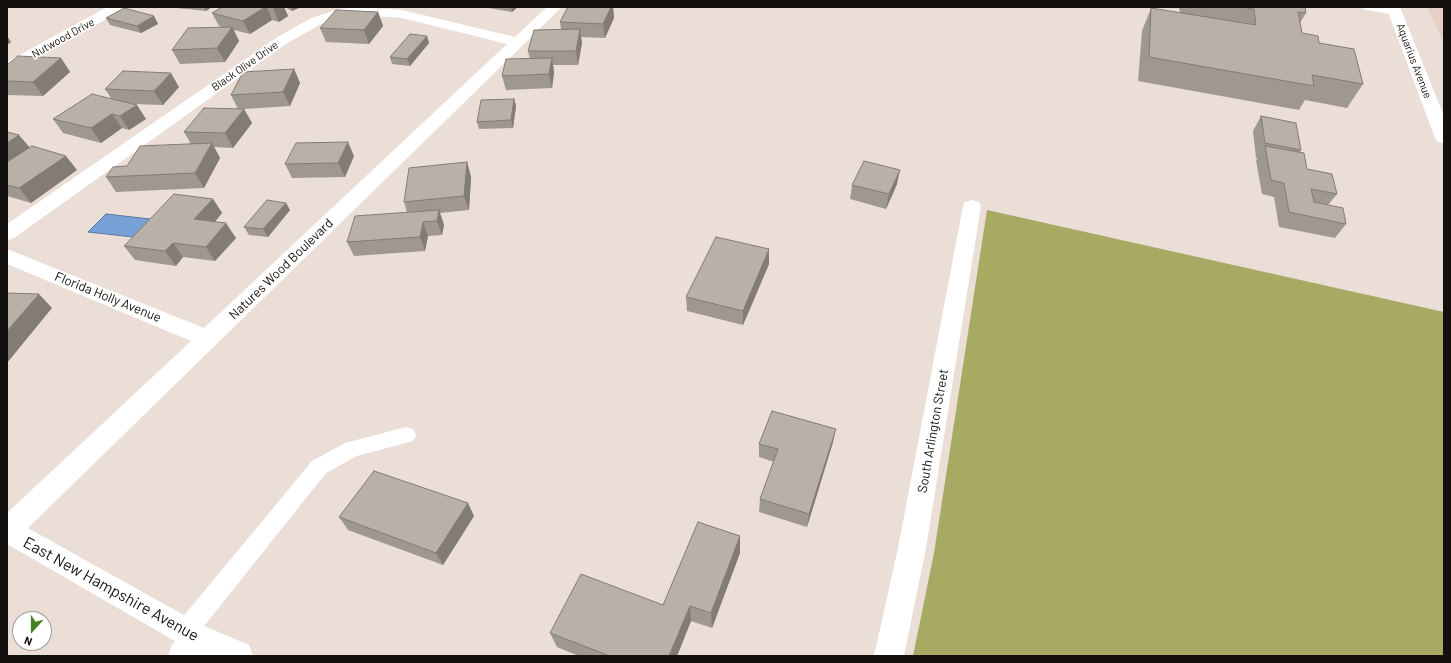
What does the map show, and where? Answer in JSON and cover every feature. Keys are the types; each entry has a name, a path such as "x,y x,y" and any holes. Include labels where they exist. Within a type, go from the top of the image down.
{"street":[{"name":"Nutwood Drive","path":"7,68 118,7"},
{"name":"Natures Wood Boulevard","path":"8,530 555,7"},
{"name":"Aquarius Avenue","path":"1394,9 1444,138"},
{"name":"Black Olive Drive","path":"7,233 281,40 316,21 340,13 358,11 402,14 518,42"},
{"name":"South Arlington Street","path":"889,656 912,548 972,206"},
{"name":"Florida Holly Avenue","path":"7,256 208,339"},
{"name":"East New Hampshire Avenue","path":"8,530 188,642 238,656"}],"lane":[{"path":"1366,7 1394,9"},
{"path":"188,642 320,467 352,449 406,435"}],"shaded area":[{"path":"1427,7 1444,7 1444,44"}],"green space":[{"path":"987,210 1444,312 1444,656 913,656 934,553"}],"water":[{"path":"106,214 150,219 133,237 88,232"}],"building":[{"path":"222,7 265,7 243,21 212,13"},
{"path":"568,7 611,7 603,24 560,22"},
{"path":"1242,7 1305,7 1306,13 1298,12 1302,33 1318,36 1319,43 1354,49 1363,84 1312,75 1314,86 1149,57 1151,8 1256,25 1254,9"},
{"path":"124,8 154,16 137,26 106,18"},
{"path":"336,10 378,12 364,30 320,28"},
{"path":"232,27 217,48 172,50 188,28"},
{"path":"580,29 576,51 528,51 534,30"},
{"path":"410,34 427,36 407,59 390,57"},
{"path":"18,56 61,58 33,82 7,81 7,65"},
{"path":"552,58 549,74 502,76 506,59"},
{"path":"294,69 283,92 231,95 243,72"},
{"path":"123,71 171,73 154,91 105,89"},
{"path":"92,94 137,105 120,116 112,114 91,128 53,119"},
{"path":"514,99 511,120 477,122 481,100"},
{"path":"204,108 244,109 225,133 184,132"},
{"path":"1261,116 1296,123 1301,150 1265,143"},
{"path":"7,132 19,135 7,143"},
{"path":"348,142 338,163 285,164 296,143"},
{"path":"212,143 195,173 106,177 113,167 127,166 140,146"},
{"path":"32,146 66,156 19,188 7,185 7,162"},
{"path":"1265,146 1304,153 1307,169 1332,174 1337,194 1311,189 1314,202 1343,208 1346,224 1289,212 1284,183 1271,180"},
{"path":"864,161 900,170 889,194 852,185"},
{"path":"467,162 464,196 404,202 409,168"},
{"path":"174,194 213,199 194,219 226,223 206,247 173,243 165,251 124,246"},
{"path":"267,200 286,203 263,229 244,227"},
{"path":"439,210 437,221 423,222 420,237 347,242 355,216"},
{"path":"716,237 769,249 743,311 686,297"},
{"path":"7,293 39,294 7,331"},
{"path":"772,411 836,429 809,514 760,499 778,449 759,444"},
{"path":"374,471 468,503 436,553 339,517"},
{"path":"698,522 740,536 711,613 690,606 669,656 610,656 550,633 581,574 663,605"}]}
